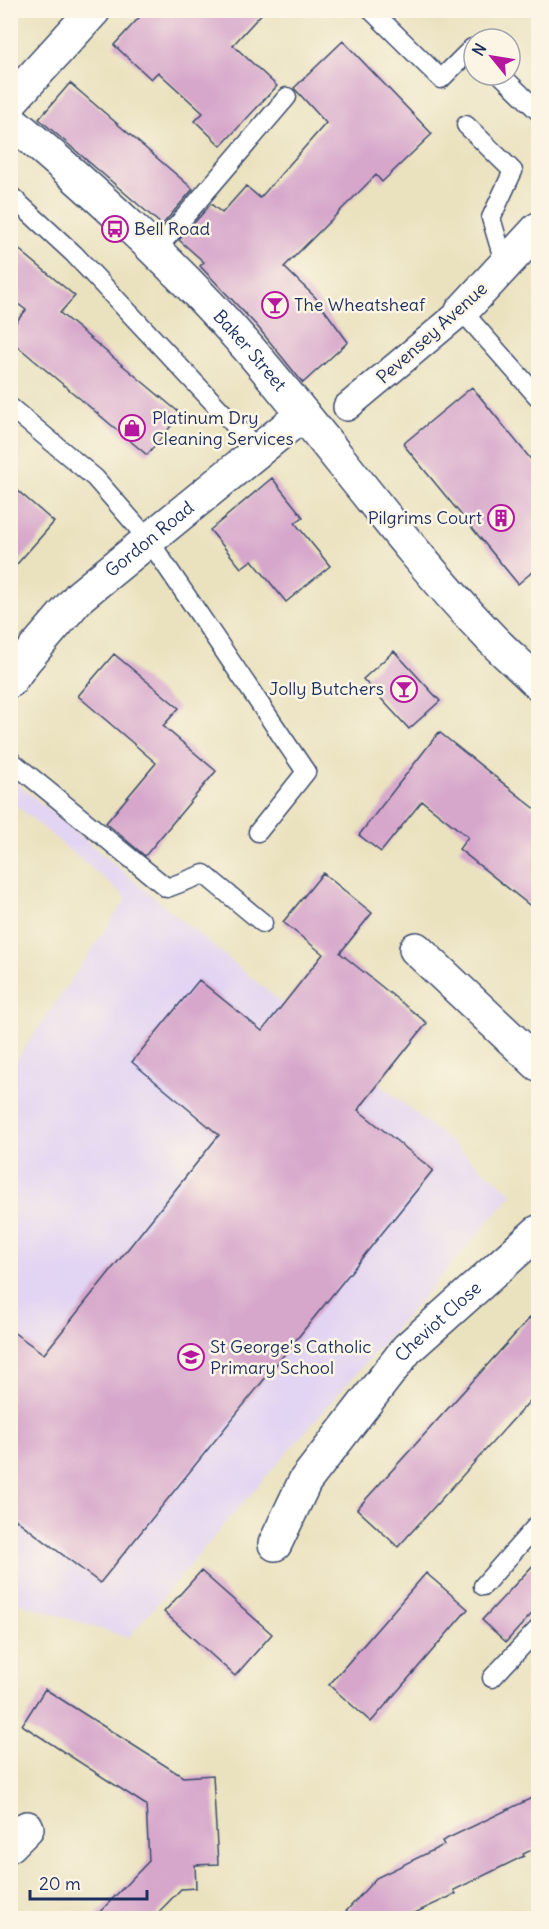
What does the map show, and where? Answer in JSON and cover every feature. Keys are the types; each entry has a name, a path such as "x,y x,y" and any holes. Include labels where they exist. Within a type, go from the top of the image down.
{"street":[{"path":"10,102 94,10"},
{"name":"Baker Street","path":"10,120 83,181 156,250 249,349 423,562 489,637 538,682"},
{"name":"Pevensey Avenue","path":"347,407 462,311 538,229"},
{"name":"Gordon Road","path":"15,663 81,596 303,414"},
{"path":"416,949 538,1064"},
{"name":"Cheviot Close","path":"275,1545 305,1481 407,1349 538,1232"}],"lane":[{"path":"375,10 373,12 441,79 462,58"},
{"path":"513,87 538,111"},
{"path":"156,250 287,97"},
{"path":"466,124 513,171 491,218 505,265"},
{"path":"10,195 74,254 258,450"},
{"path":"462,311 538,397"},
{"path":"10,407 95,478 148,539 306,772 258,832"},
{"path":"10,760 167,888 204,873 263,923"},
{"path":"483,1586 538,1524"},
{"path":"492,1678 538,1629"}],"shaded area":[{"name":"St George's Catholic Primary School","path":"10,778 513,1194 128,1638 11,1600 11,1068 127,898 11,801"}],"building":[{"path":"146,10 265,10 233,45 277,86 221,146 195,121 203,113 158,72 151,79 114,45"},
{"path":"343,41 432,134 382,182 376,175 284,267 315,297 348,342 303,383 257,326 200,266 204,262 179,240 211,204 222,213 246,186 260,198 326,123 294,88"},
{"path":"70,83 193,189 162,225 39,119"},
{"path":"10,242 75,296 60,313 181,414 147,455 10,340 10,329 26,310 10,298"},
{"name":"Pilgrims Court","path":"472,387 538,468 538,567 518,584 403,444"},
{"path":"272,478 303,517 295,523 330,566 286,602 252,560 241,568 210,530"},
{"path":"10,484 54,522 10,572"},
{"path":"394,651 440,701 409,729 363,679"},
{"path":"114,654 179,708 163,726 216,771 145,856 106,823 156,763 78,696"},
{"path":"439,732 538,811 538,912 459,849 468,837 422,801 381,852 359,835"},
{"path":"323,873 372,913 340,953 427,1023 358,1110 433,1170 100,1583 10,1515 10,1330 44,1354 219,1135 132,1062 199,980 262,1031 323,954 283,922"},
{"path":"538,1309 538,1392 398,1547 357,1509"},
{"path":"538,1560 538,1607 506,1642 482,1620"},
{"path":"201,1571 272,1634 235,1676 164,1612"},
{"path":"426,1573 468,1609 371,1722 329,1685"},
{"path":"45,1689 183,1777 213,1775 218,1864 195,1865 196,1888 181,1889 153,1918 94,1918 149,1861 146,1805 22,1725"},
{"path":"538,1795 538,1847 523,1854 524,1856 454,1890 456,1894 404,1918 340,1918 376,1878 444,1845 442,1841"}],"place":[{"name":"Bell Road","path":"115,229"},
{"name":"The Wheatsheaf","path":"275,305"},
{"name":"Platinum Dry Cleaning Services","path":"132,428"},
{"name":"Pilgrims Court","path":"501,518"},
{"name":"Jolly Butchers","path":"404,689"},
{"name":"St George's Catholic Primary School","path":"191,1357"}]}
